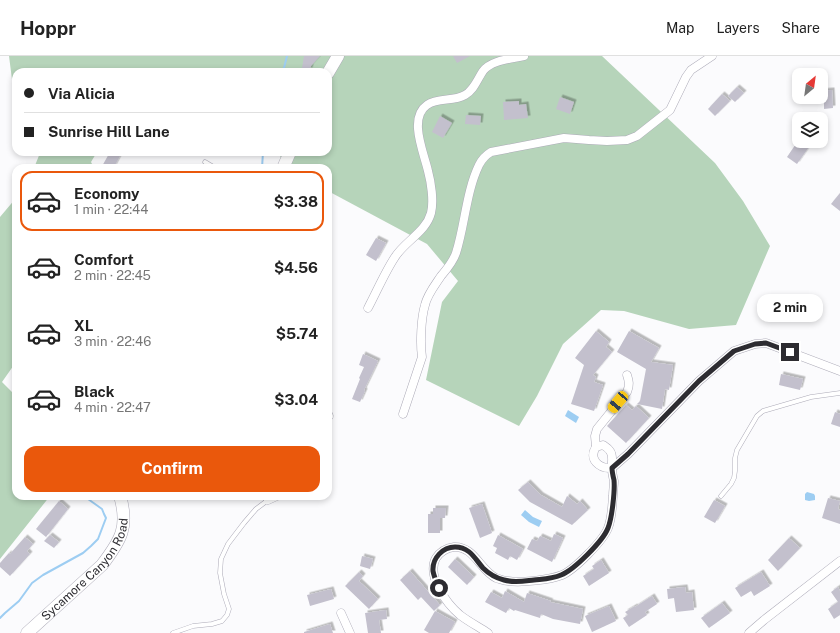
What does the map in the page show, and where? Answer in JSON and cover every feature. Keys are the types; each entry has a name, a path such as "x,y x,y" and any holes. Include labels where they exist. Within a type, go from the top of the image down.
{"main road":[{"path":"331,68 338,56"},
{"name":"Sycamore Canyon Road","path":"27,633 102,565 111,553 121,536 123,526 124,511 121,500"}],"street":[{"path":"368,308 395,256 424,227 431,212 432,191 428,169 421,149 418,129 421,111 430,103 465,95 474,87 482,72 492,64 524,56"},
{"path":"403,414 422,357 420,347 425,305 431,291 450,266 456,254 472,184 479,164 485,156 491,152 564,138 607,141 627,140 637,136 670,110 691,70 712,56"},
{"path":"627,375 629,381 628,392 597,429 595,436 596,447 593,454 595,461 603,467 612,468 628,454 699,381 734,351 755,344 766,343 840,371"},
{"path":"488,633 460,615 446,599 439,588 433,572 434,563 438,555 450,548 455,547 464,549 472,554 489,573 495,577 507,581 518,582 551,578 562,575 571,570 603,537 608,530 610,521 614,481 612,454 610,450 603,445 596,447"},
{"path":"749,633 840,561"},
{"path":"341,613 350,633"}],"lane":[{"path":"205,162 209,164"},
{"path":"721,496 734,478 737,450 757,416 763,411 811,397 840,393"},
{"path":"173,633 192,626 212,624 222,621 227,616 229,609 224,594 220,573 221,559 228,544 256,509 266,500"}],"green space":[{"path":"9,56 602,56 715,163 743,201 770,246 736,325 689,329 624,311 601,310 563,344 537,396 519,426 426,380 442,302 458,281 427,244 332,193 332,164 286,164 280,156 332,156 332,68 12,68 12,80"},
{"path":"39,156 95,156 91,162 92,164 36,164"},
{"path":"12,203 12,368 2,382 12,392 12,500 47,500 0,559 0,217"}],"water":[{"path":"568,410 579,417 576,423 565,416"},
{"path":"807,492 814,494 815,500 805,500 805,494"},
{"path":"525,510 533,517 542,521 539,527 529,522 521,515"}],"building":[{"path":"304,56 320,56 310,68 302,68"},
{"path":"453,56 470,56 457,63"},
{"path":"737,87 744,93 735,102 728,96"},
{"path":"828,90 832,90 833,108 824,109 824,104 828,104"},
{"path":"722,94 730,101 715,116 708,109"},
{"path":"560,97 574,102 570,114 556,109"},
{"path":"519,101 519,105 526,104 528,118 504,120 503,102"},
{"path":"466,115 481,116 480,125 465,124"},
{"path":"440,116 452,123 443,138 432,132"},
{"path":"793,148 808,148 797,164 787,157"},
{"path":"108,156 120,156 116,164 103,164"},
{"path":"840,193 840,211 831,204"},
{"path":"376,238 386,243 376,261 366,255"},
{"path":"596,331 609,342 606,347 612,352 593,375 596,377 594,382 603,385 594,411 571,404 584,365 575,358"},
{"path":"629,331 659,348 651,362 673,365 669,390 665,389 662,409 637,404 640,401 646,369 617,352"},
{"path":"363,354 378,361 360,402 352,399 364,367 359,365"},
{"path":"781,374 803,379 800,390 779,385"},
{"path":"626,405 632,410 636,406 649,418 626,443 607,426"},
{"path":"835,412 840,414 840,427 831,424"},
{"path":"528,482 541,495 562,507 567,496 577,504 580,501 588,510 572,525 530,502 518,490"},
{"path":"828,498 840,501 838,509 840,510 840,524 822,518"},
{"path":"714,500 725,506 715,523 704,517"},
{"path":"59,501 68,509 46,537 36,529"},
{"path":"482,504 492,533 480,538 469,508"},
{"path":"433,508 446,508 445,518 440,518 440,533 428,533 428,514 433,514"},
{"path":"554,534 563,538 552,562 527,549 532,539 537,541 540,536 551,541"},
{"path":"50,535 59,542 54,548 44,541"},
{"path":"498,535 523,549 517,560 510,556 508,560 495,553 497,548 493,546"},
{"path":"25,537 33,544 27,551 30,554 10,576 0,567 0,563"},
{"path":"789,538 800,548 778,571 768,560"},
{"path":"362,556 373,559 370,569 360,566"},
{"path":"455,559 474,577 467,585 448,567"},
{"path":"601,560 609,573 589,586 583,576 594,569 592,566"},
{"path":"410,571 440,605 434,611 421,597 418,600 400,580"},
{"path":"359,572 363,576 359,581 378,599 369,609 345,586"},
{"path":"761,572 770,586 754,596 751,591 741,597 735,588"},
{"path":"685,587 686,593 692,592 694,610 676,612 674,598 668,599 667,589"},
{"path":"838,587 840,591 840,615 834,619 828,609 838,602 831,592"},
{"path":"331,589 334,599 310,606 307,595"},
{"path":"505,591 524,602 527,593 551,601 550,602 583,609 580,624 553,619 541,614 540,618 515,610 514,611 509,608 506,613 485,602 491,592 502,598"},
{"path":"652,596 657,604 645,612 647,615 629,627 623,618 628,615 625,612"},
{"path":"722,603 730,613 709,628 701,618"},
{"path":"609,606 616,621 592,632 585,616"},
{"path":"386,610 387,619 379,620 381,633 368,633 365,613"},
{"path":"435,611 455,622 449,633 429,633 424,630"},
{"path":"330,624 333,633 304,633 304,632"}],"waterway":[{"path":"284,68 287,56"},
{"path":"262,164 263,156"},
{"path":"0,618 19,601 32,583 43,575 83,553 98,539 106,518 102,509 89,500"}],"route":[{"path":"439,588 434,577 434,563 438,555 446,549 455,547 460,547 468,551 489,573 495,577 507,581 518,582 551,578 562,575 571,570 587,555 608,530 612,511 614,481 612,468 628,454 699,381 734,351 755,344 766,343 790,352"}]}
